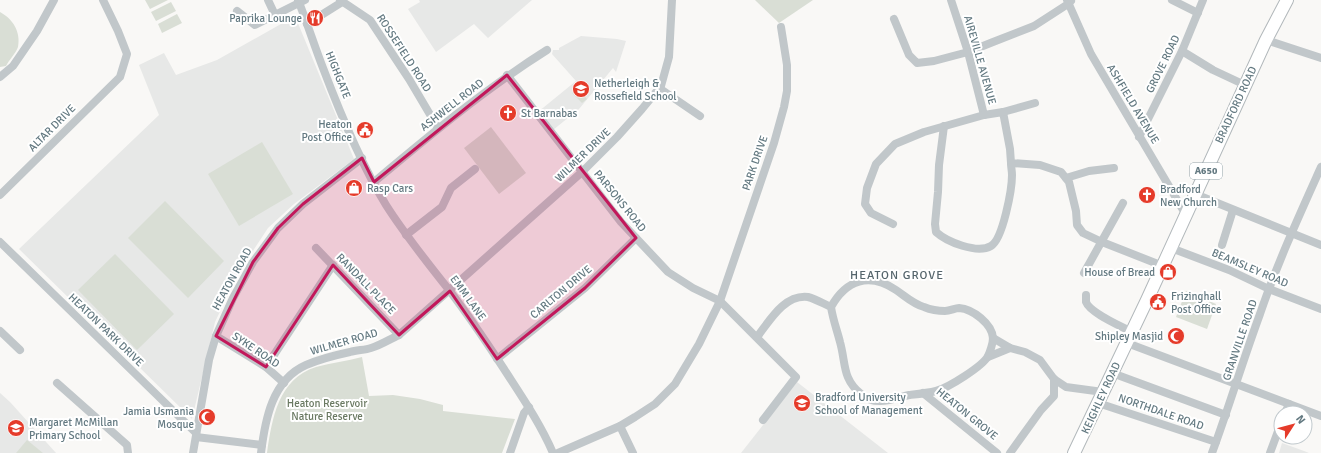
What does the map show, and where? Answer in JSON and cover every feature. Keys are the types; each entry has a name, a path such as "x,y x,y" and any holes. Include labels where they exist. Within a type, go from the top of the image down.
{"highway":[{"name":"BRADFORD ROAD","path":"1129,337 1266,40 1287,0"},
{"name":"KEIGHLEY ROAD","path":"1077,452 1129,337"}],"street":[{"path":"0,77 13,66 37,30 54,0"},
{"name":"ALTAR DRIVE","path":"0,195 120,77 128,54 103,0"},
{"path":"268,0 275,15"},
{"name":"WILMER DRIVE","path":"450,291 582,172 618,137 661,86 669,57 672,0"},
{"name":"AIREVILLE AVENUE","path":"944,126 939,165 935,224 936,232 945,239 965,247 982,248 991,246 999,237 1004,222 1012,176 1010,150 1003,112 984,115 968,52 951,0"},
{"path":"1172,0 1198,13"},
{"name":"GROVE ROAD","path":"1139,137 1182,51 1203,0"},
{"path":"237,11 255,25 301,1"},
{"name":"HIGHGATE","path":"301,1 307,24 323,69 362,158"},
{"path":"307,24 341,1"},
{"name":"ROSSEFIELD ROAD","path":"341,1 370,20 438,128"},
{"path":"894,19 909,55 917,63 934,61 968,52 1034,26 1069,1"},
{"name":"ASHFIELD AVENUE","path":"1069,1 1091,54 1186,215"},
{"name":"PARK DRIVE","path":"558,453 620,426 635,418 655,404 675,384 699,344 720,301 774,143 787,91 787,65 781,27"},
{"path":"1266,40 1321,58"},
{"name":"ASHWELL ROAD","path":"374,182 438,128 507,75 547,50"},
{"path":"1182,51 1213,70 1245,86"},
{"name":"PARSONS ROAD","path":"507,75 621,222 668,272 693,288 720,301"},
{"path":"659,88 700,116"},
{"path":"1003,112 1035,103"},
{"path":"893,224 872,213 865,204 866,188 876,164 895,144 924,132 984,115"},
{"name":"EMM LANE","path":"362,158 386,204 406,235 450,291 497,358 544,432 553,453"},
{"name":"HEATON ROAD","path":"193,453 209,360 216,336 230,304 253,262 278,228 303,204 362,158"},
{"path":"1011,163 1040,165 1061,172 1069,182 1077,225 1083,233 1163,266"},
{"path":"1066,178 1089,171 1114,168"},
{"name":"GRANVILLE ROAD","path":"1212,453 1237,384 1260,313 1290,234 1321,168"},
{"path":"406,235 442,207 451,188 475,169"},
{"path":"1195,194 1290,234 1321,245"},
{"path":"1084,273 1123,203"},
{"path":"1222,246 1233,210"},
{"name":"CARLTON DRIVE","path":"497,358 585,288 636,238"},
{"name":"HEATON PARK DRIVE","path":"1,245 196,435"},
{"name":"RANDALL PLACE","path":"316,248 399,335"},
{"name":"BEAMSLEY ROAD","path":"1171,248 1229,270 1269,289 1321,308"},
{"path":"266,367 332,265"},
{"path":"757,338 778,310 790,301 808,297 831,308 836,298 844,289 863,280 876,280 894,289 909,300 924,307 944,311 960,308 974,313 986,322 993,338 1010,348 1026,352 1040,360 1054,379 1066,386 1101,397"},
{"name":"WILMER ROAD","path":"261,449 267,416 275,396 291,375 306,366 351,352 371,348 399,335 450,291"},
{"path":"1086,295 1086,302 1089,307 1111,321 1129,337 1237,384 1321,416"},
{"path":"720,301 796,377 763,420"},
{"name":"HEATON GROVE","path":"831,308 833,321 841,346 844,369 849,380 861,394 876,402 937,391 956,382 988,357 1010,348"},
{"path":"0,331 20,350"},
{"name":"SYKE ROAD","path":"216,336 266,367 284,383"},
{"path":"988,357 993,338"},
{"path":"1112,373 1226,415"},
{"path":"1054,379 1054,396"},
{"path":"57,383 127,446 128,453"},
{"path":"1010,453 1041,410 1066,386"},
{"name":"HEATON GROVE","path":"922,393 997,453"},
{"name":"NORTHDALE ROAD","path":"1101,397 1216,442"},
{"path":"510,453 524,413 529,407"},
{"path":"620,426 633,453"},
{"path":"196,435 261,449"}],"highlighted area":[{"path":"507,75 636,238 585,288 497,359 450,291 399,335 333,265 266,367 216,336 253,262 278,228 303,204 362,158 374,182"}],"shaded area":[{"path":"419,0 532,0 488,38 474,24 436,52 408,9 420,2"},
{"path":"295,16 354,159 294,204 268,228 239,272 215,322 192,419 19,249 159,115 139,65 164,53 176,75 217,60"},
{"name":"Netherleigh & Rossefield School","path":"581,36 626,41 616,72 613,68 579,109 553,130 538,112 576,81 552,54 553,50 559,50 559,48"},
{"name":"Bradford University School of Management","path":"797,382 888,453 741,453"},
{"name":"Margaret McMillan Primary School","path":"0,393 10,402 56,453 0,453"},
{"path":"1281,445 1288,445 1309,453 1279,453"}],"green space":[{"path":"145,0 168,0 150,9"},
{"path":"755,0 813,0 779,23"},
{"path":"171,2 176,11 156,21 151,12"},
{"path":"0,12 9,18 15,26 19,41 17,49 6,66 0,67"},
{"path":"177,14 182,23 162,33 158,24"},
{"path":"577,88 587,99 582,103 572,93"},
{"path":"491,127 526,173 499,194 464,148"},
{"path":"262,142 293,194 239,226 208,174"},
{"path":"165,201 224,261 188,298 128,238"},
{"path":"115,254 174,314 137,350 78,290"},
{"path":"1186,291 1216,304 1207,329 1176,317"},
{"name":"Heaton Reservoir Nature Reserve","path":"362,357 369,396 393,395 420,399 443,405 443,411 515,419 502,453 267,453 271,427 279,402 293,381 303,373 316,367"},
{"path":"27,440 43,453 16,453"}],"place":[{"name":"Paprika Lounge","path":"315,18"},
{"name":"Netherleigh & Rossefield School","path":"581,89"},
{"name":"St Barnabas","path":"508,113"},
{"name":"Heaton Post Office","path":"365,130"},
{"name":"Rasp Cars","path":"354,188"},
{"name":"Bradford New Church","path":"1147,195"},
{"name":"House of Bread","path":"1168,272"},
{"name":"Frizinghall Post Office","path":"1158,302"},
{"name":"Shipley Masjid","path":"1176,336"},
{"name":"Bradford University School of Management","path":"802,403"},
{"name":"Jamia Usmania Mosque","path":"207,417"},
{"name":"Margaret McMillan Primary School","path":"16,428"}],"district":[{"name":"HEATON GROVE","path":"897,275"}]}
